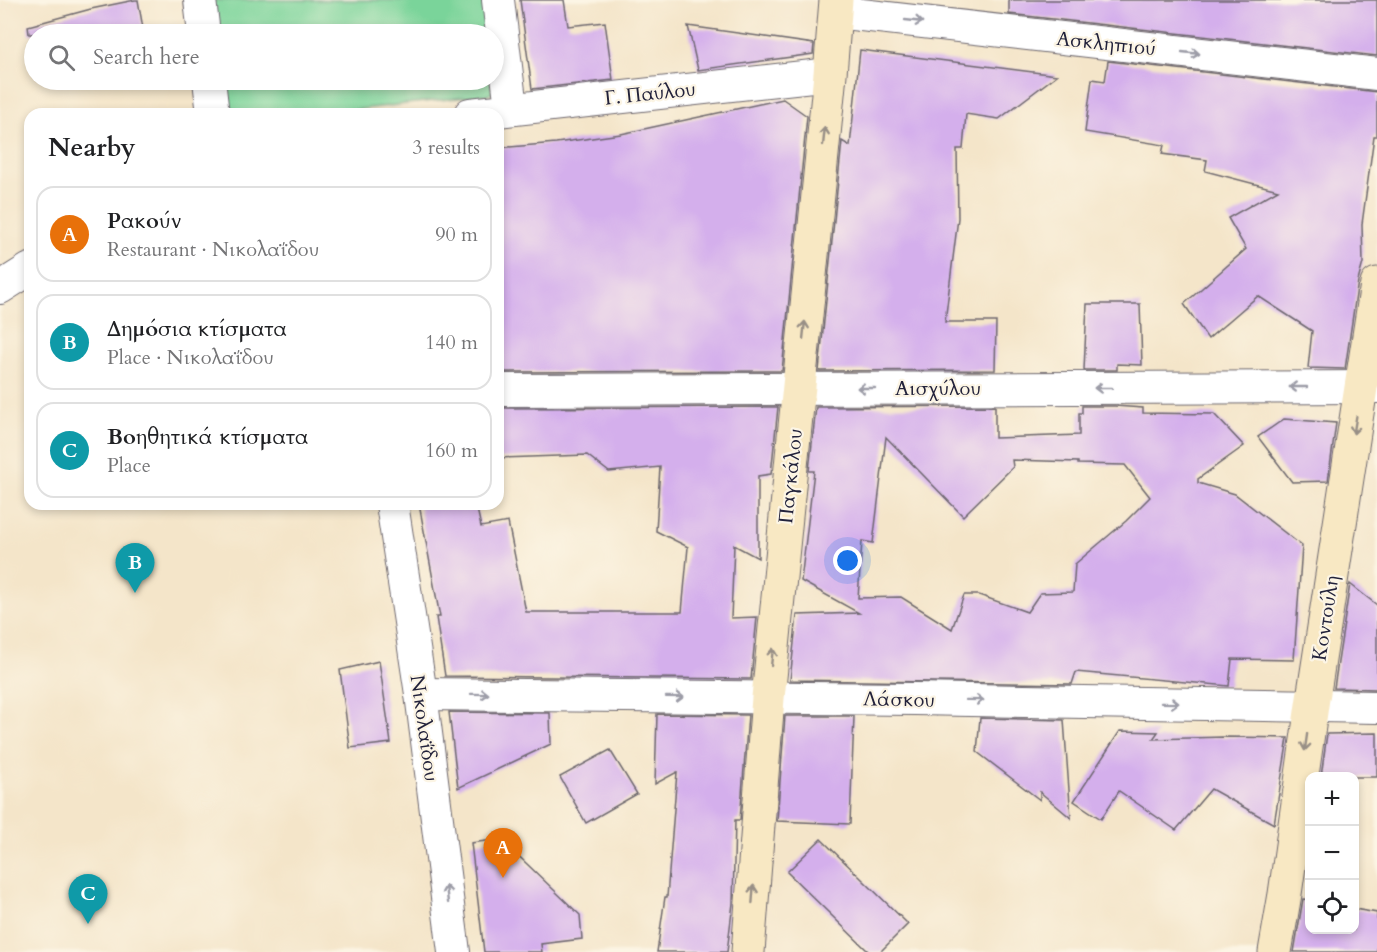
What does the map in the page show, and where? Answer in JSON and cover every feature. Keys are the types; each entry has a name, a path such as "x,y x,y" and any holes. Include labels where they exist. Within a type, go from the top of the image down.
{"main road":[{"name":"Παγκάλου","path":"748,952 768,698 835,6"},
{"name":"Κοντούλη","path":"1275,952 1312,705 1369,387 1377,284"}],"street":[{"path":"200,0 203,24"},
{"path":"498,0 501,24"},
{"name":"Ασκληπιού","path":"835,6 1377,74"},
{"path":"504,50 511,108"},
{"name":"Γ. Παύλου","path":"504,109 830,74"},
{"path":"210,90 212,108"},
{"path":"0,288 24,273"},
{"name":"Αισχύλου","path":"504,390 1369,387"},
{"name":"Νικολαΐδου","path":"393,510 421,694 454,952"},
{"name":"Λάσκου","path":"421,694 1377,707"}],"green space":[{"path":"212,0 484,0 486,24 214,24"},
{"path":"221,90 492,90 492,94 372,108 222,108"}],"building":[{"path":"138,0 142,24 35,24 91,9"},
{"path":"520,0 564,0 568,26 605,22 613,80 532,89"},
{"path":"1009,0 1377,0 1377,56 1009,14"},
{"path":"688,26 814,44 813,54 698,70"},
{"path":"860,50 1057,75 999,119 966,114 963,149 957,149 958,218 945,322 996,322 995,370 819,371 842,141 850,146"},
{"path":"1108,61 1377,92 1377,136 1374,136 1362,224 1363,263 1358,281 1345,369 1308,368 1312,331 1258,296 1208,339 1184,304 1246,249 1228,218 1278,190 1205,171 1207,160 1162,154 1164,145 1085,132 1092,79 1105,81"},
{"path":"783,99 807,116 782,371 504,372 504,147 621,134"},
{"path":"1087,304 1140,304 1142,365 1117,364 1117,370 1084,370"},
{"path":"995,406 995,438 1079,435 1079,413 1082,413 1082,406 1143,408 1143,413 1214,414 1244,446 1198,479 1198,483 1235,494 1302,546 1294,660 1232,659 1229,686 1076,672 1072,684 790,680 797,615 859,613 801,581 814,471 809,471 816,407","holes":["886,437 963,516 1013,467 1012,460 1125,465 1150,497 1126,521 1075,564 1073,592 1040,593 1027,612 979,595 964,595 952,629 901,597 858,598 862,541 873,543"]},
{"path":"778,407 771,474 758,476 758,558 734,545 731,618 757,617 751,679 445,676 436,617 440,617 420,510 477,510 481,527 508,522 526,612 682,612 688,547 656,531 660,467 609,472 587,455 504,458 504,408"},
{"path":"1284,419 1336,423 1328,481 1292,482 1258,437"},
{"path":"1350,584 1377,605 1377,689 1334,688"},
{"path":"379,661 391,743 350,748 340,670"},
{"path":"449,712 550,713 551,744 458,788"},
{"path":"657,714 748,715 740,820 735,820 733,903 727,952 657,952 665,897 667,897 677,772 655,784"},
{"path":"785,716 854,716 850,824 777,821"},
{"path":"980,718 1064,720 1071,818 1040,792 1040,800 977,752"},
{"path":"1120,731 1158,732 1153,739 1288,738 1274,824 1211,789 1176,830 1119,791 1101,819 1074,801"},
{"path":"1377,733 1377,777 1359,777 1359,772 1322,772 1327,734"},
{"path":"610,750 637,794 586,823 560,777"},
{"path":"501,839 580,915 582,939 541,944 542,952 484,952 471,843"},
{"path":"821,839 908,924 880,952 869,952 787,872"},
{"path":"1303,899 1305,899 1305,934 1359,934 1359,910 1377,913 1377,952 1294,952"}],"place":[{"name":"Δημόσια κτίσματα","path":"135,593"},
{"name":"Ρακούν","path":"503,878"},
{"name":"Βοηθητικά κτίσματα","path":"88,924"}]}
